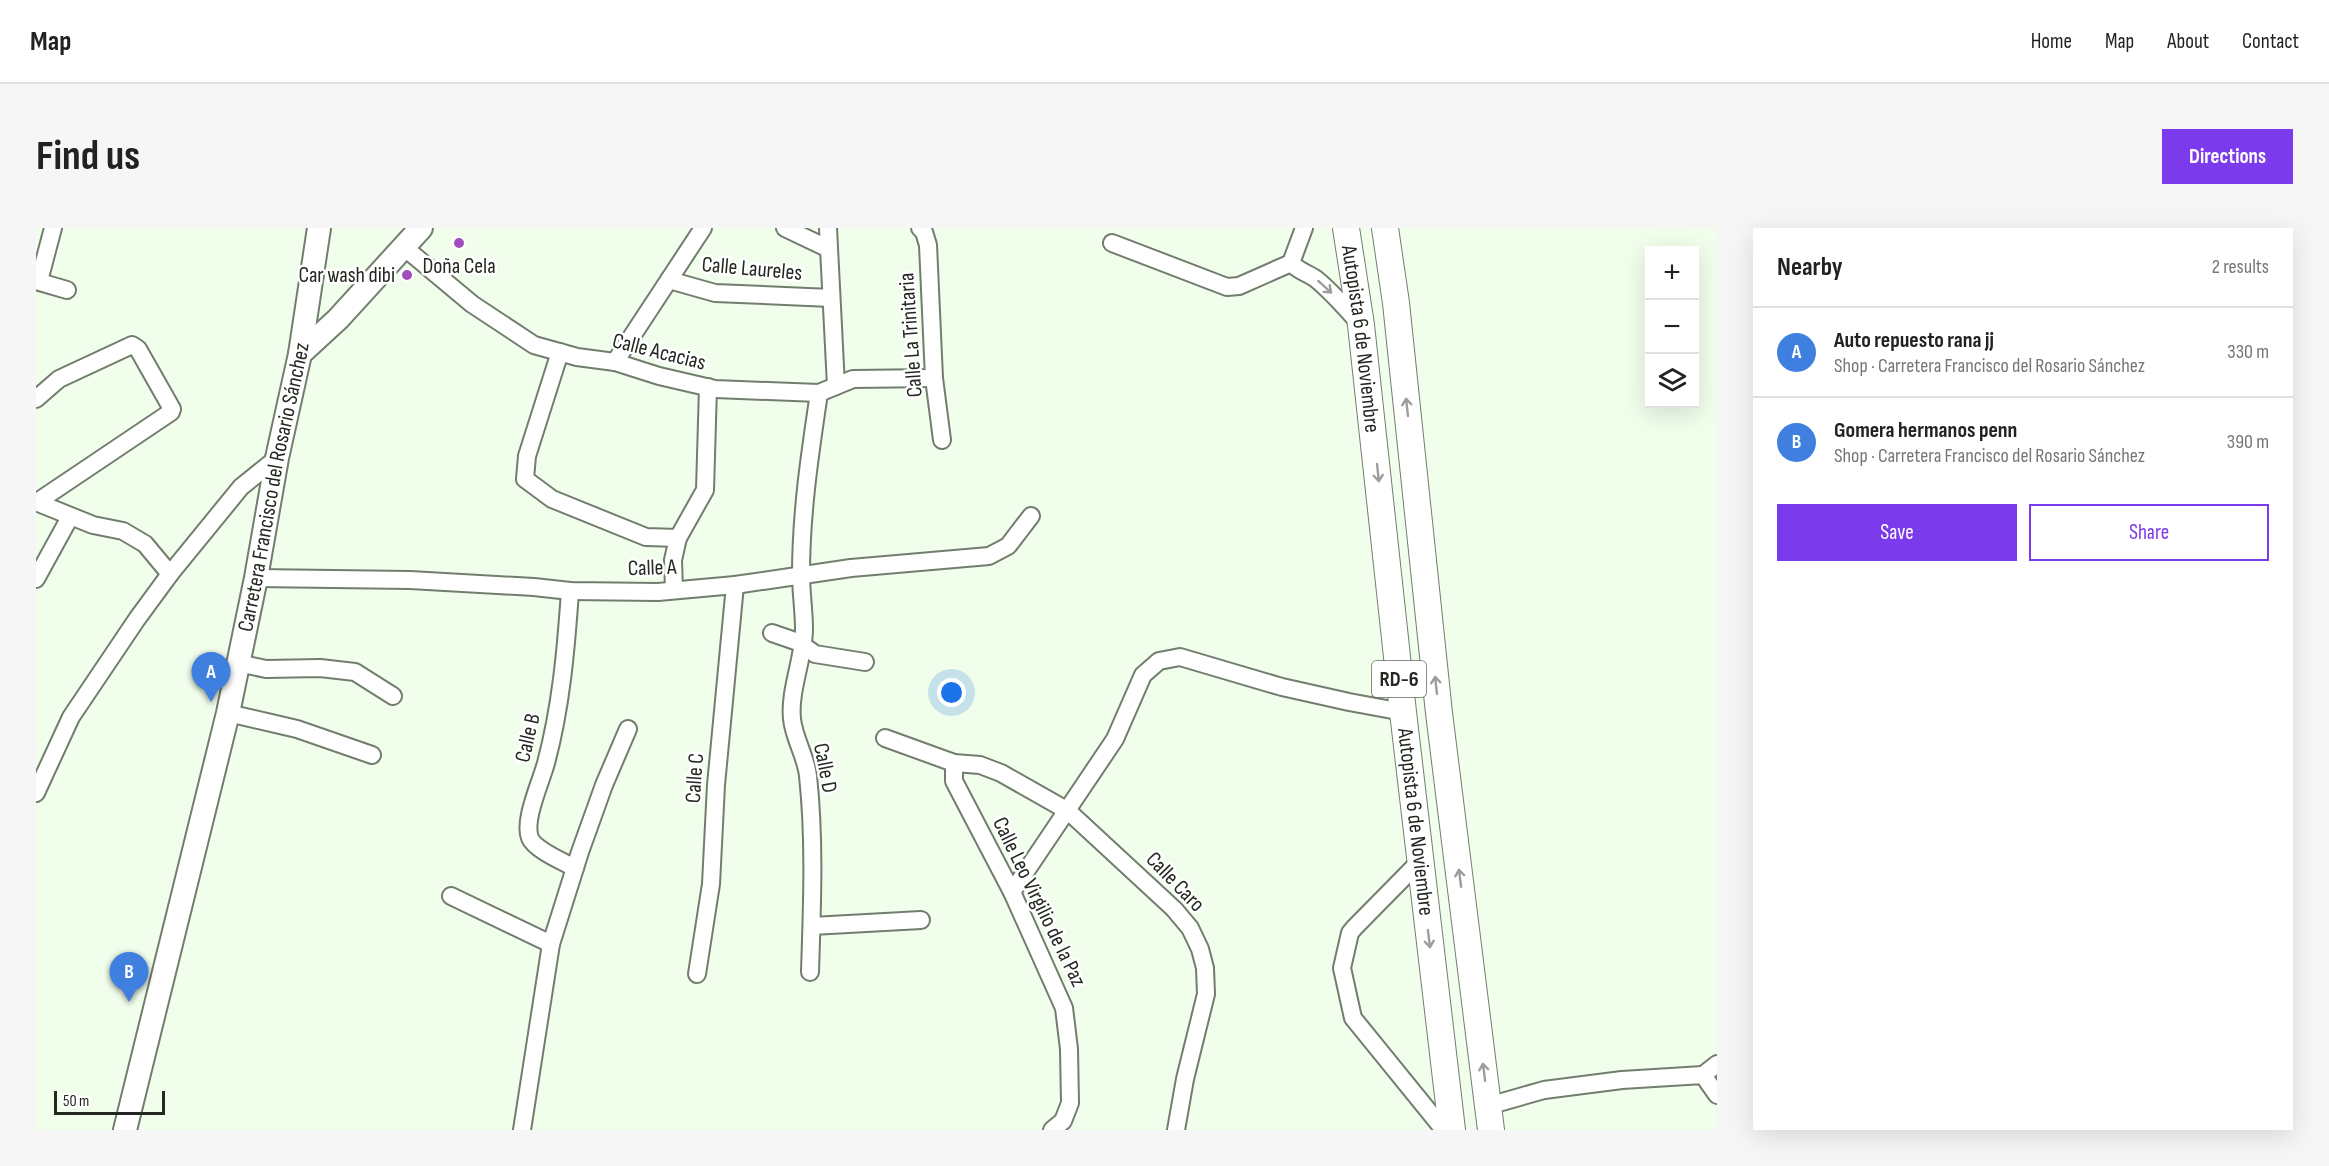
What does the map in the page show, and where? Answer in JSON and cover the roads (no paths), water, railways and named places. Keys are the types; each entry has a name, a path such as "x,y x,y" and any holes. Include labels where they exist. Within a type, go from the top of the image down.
{"highway":[{"name":"Autopista 6 de Noviembre","path":"1346,228 1361,325 1452,1130"},
{"name":"Autopista 6 de Noviembre","path":"1385,228 1396,303 1439,713 1490,1118"}],"main road":[{"name":"Carretera Francisco del Rosario Sánchez","path":"125,1130 228,713 256,578 277,458 300,354 319,228"},
{"path":"300,354 339,319 421,228"}],"street":[{"path":"53,228 38,281 67,290"},
{"path":"615,362 704,228"},
{"path":"785,228 829,249"},
{"path":"828,228 836,386"},
{"name":"Calle La Trinitaria","path":"920,228 924,232 928,245 934,378 942,440"},
{"path":"1112,243 1227,287 1239,286 1291,263 1304,228"},
{"name":"Calle Acacias","path":"405,248 472,304 534,345 577,357 615,362 708,387 819,393 853,379 934,378"},
{"path":"1291,263 1313,276 1330,290 1361,325"},
{"name":"Calle Laureles","path":"669,280 715,293 831,298"},
{"path":"36,399 59,379 132,345 135,346 172,407 171,412 36,502"},
{"path":"560,352 527,456 525,479 552,499 646,537 678,538"},
{"path":"674,590 673,560 678,538 705,490 708,387"},
{"name":"Calle D","path":"810,972 813,858 808,774 792,719 792,699 804,629 801,574 806,485 819,393"},
{"path":"36,793 71,717 170,574 241,487 277,458"},
{"path":"36,502 93,525 123,531 145,544 170,574"},
{"name":"Calle A","path":"256,578 410,580 570,591 674,590 735,585 851,568 988,556 1008,546 1030,516"},
{"path":"36,579 70,517"},
{"name":"Calle C","path":"697,974 711,884 716,785 735,585"},
{"name":"Calle B","path":"570,591 565,664 556,721 532,808 529,832 535,846 575,868"},
{"path":"772,633 798,642 815,654 866,662"},
{"path":"1012,892 1115,740 1143,675 1155,664 1180,657 1282,687 1403,712"},
{"path":"238,663 266,669 320,668 355,672 393,696"},
{"path":"228,713 297,729 372,755"},
{"path":"522,1130 551,944 604,785 628,729"},
{"name":"Calle Caro","path":"885,738 954,763 980,765 1000,773 1068,811 1174,909 1190,928 1200,949 1205,968 1206,994 1185,1079 1176,1130"},
{"name":"Calle Leo Virgilio de la Paz","path":"954,763 954,781 1012,892 1064,1008 1069,1049 1070,1103 1062,1127"},
{"path":"1420,861 1350,933 1342,968 1353,1018 1443,1130"},
{"path":"452,896 551,944"},
{"path":"812,926 921,920"},
{"path":"1490,1118 1544,1090 1622,1080 1703,1075 1717,1064"},
{"path":"1703,1075 1717,1095"}],"place":[{"name":"Doña Cela","path":"459,243"},
{"name":"Car wash dibi","path":"407,275"},
{"name":"Auto repuesto rana jj","path":"211,702"},
{"name":"Gomera hermanos penn","path":"129,1002"}]}
